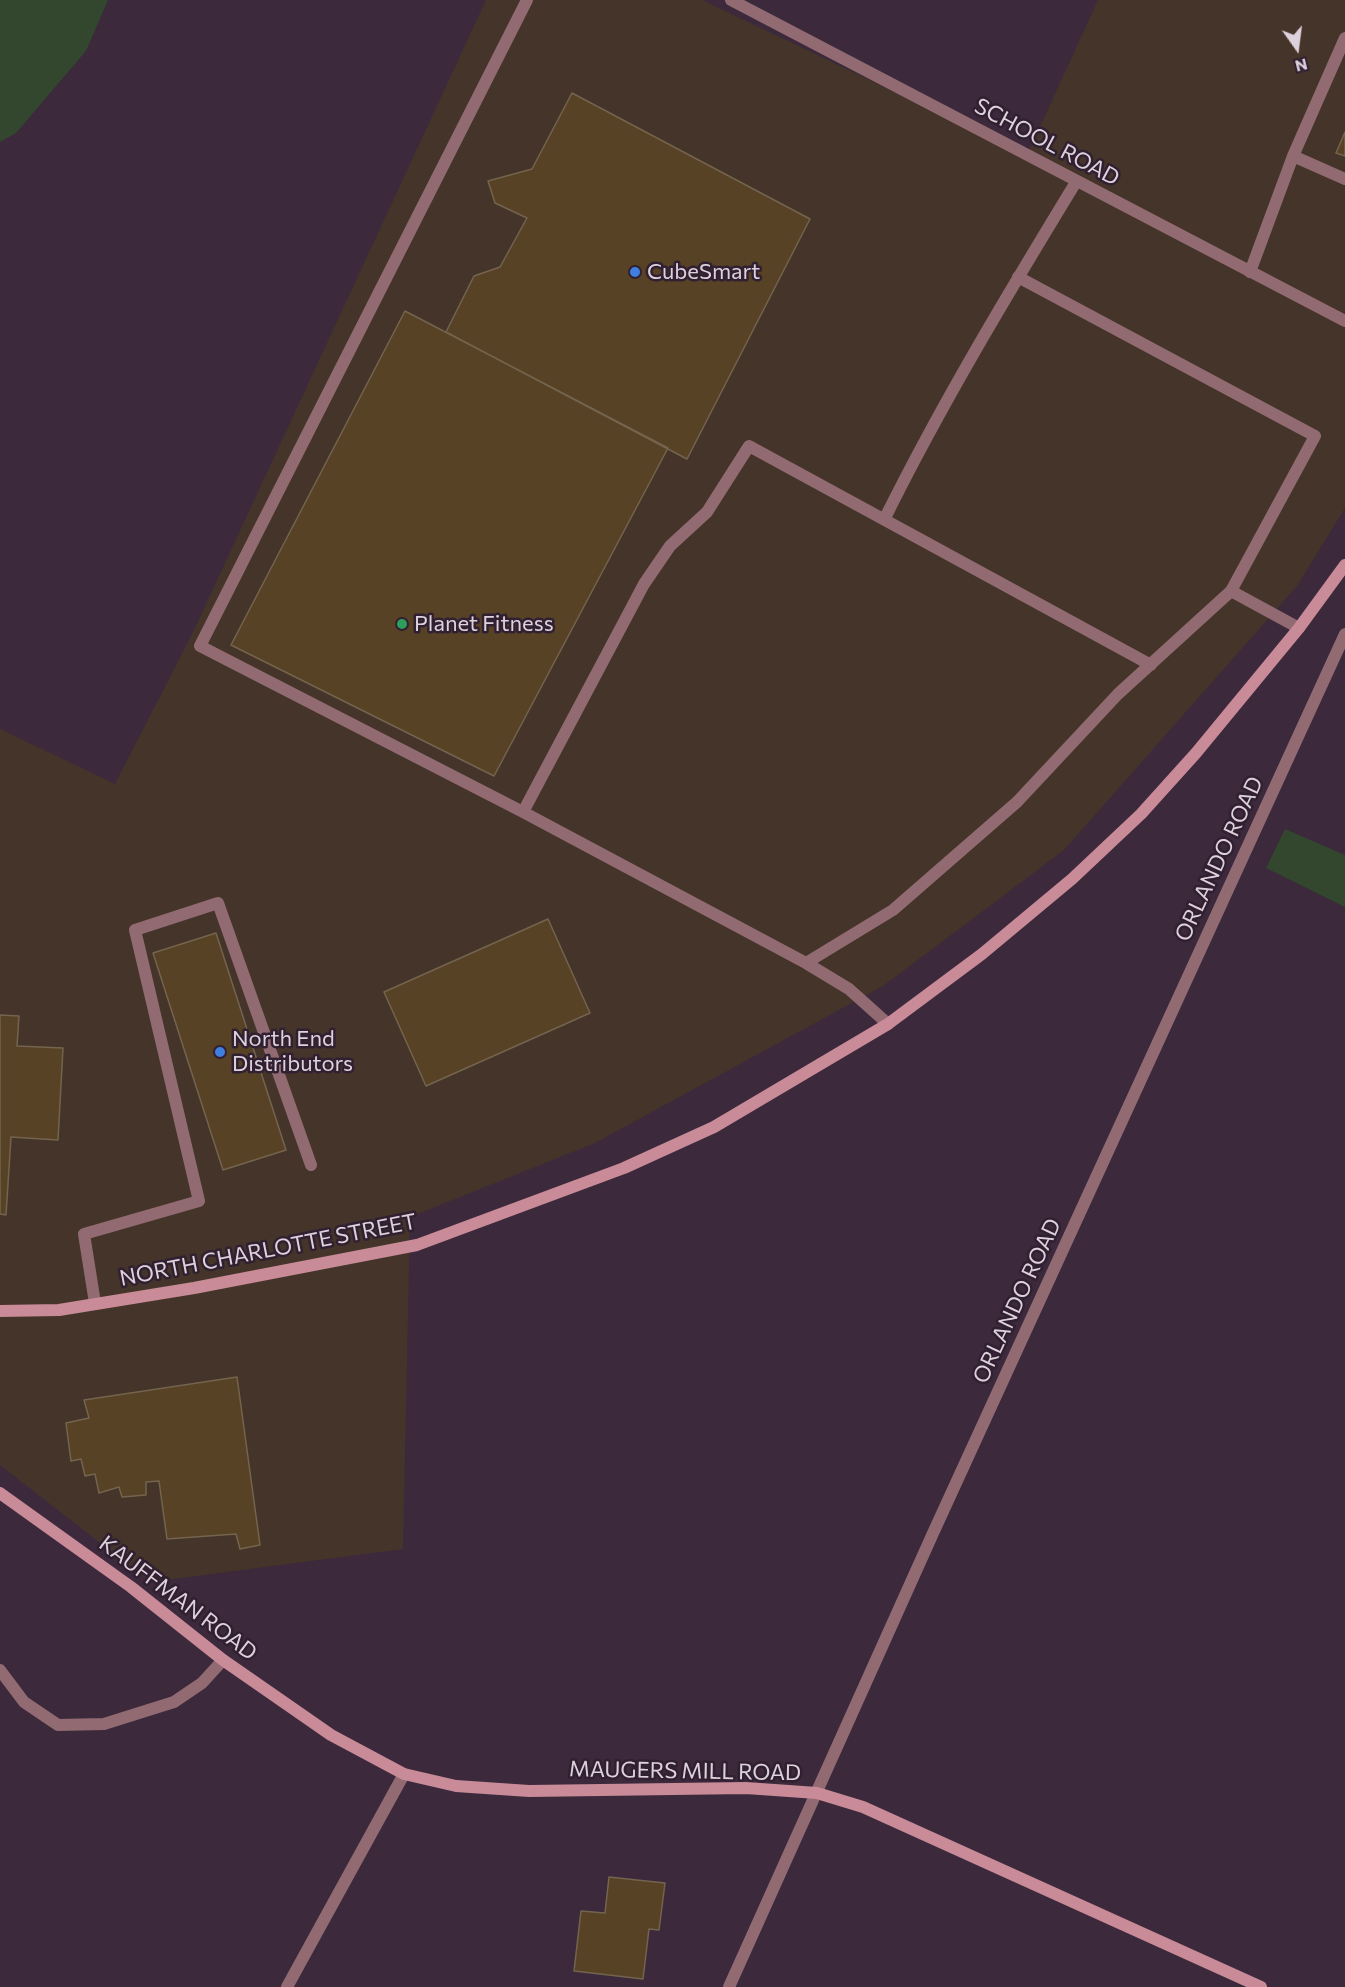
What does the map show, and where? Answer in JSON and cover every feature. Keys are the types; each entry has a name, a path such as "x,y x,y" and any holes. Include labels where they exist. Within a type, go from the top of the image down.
{"main road":[{"name":"NORTH CHARLOTTE STREET","path":"0,1311 59,1310 260,1276 417,1245 624,1168 714,1127 888,1024 982,954 1072,879 1141,814 1196,753 1299,628 1345,565"},
{"name":"KAUFFMAN ROAD","path":"0,1493 130,1587 223,1660 331,1735"},
{"name":"MAUGERS MILL ROAD","path":"331,1735 404,1774 456,1786 529,1791 746,1788 817,1793 863,1807 1261,1987"}],"street":[{"path":"527,0 200,646 523,812 806,963 849,989 888,1024"},
{"name":"SCHOOL ROAD","path":"731,0 1345,321"},
{"path":"1250,272 1293,156 1345,38"},
{"path":"1293,156 1345,178"},
{"path":"885,519 921,446 1018,277 1076,182"},
{"path":"806,963 893,910 1017,802 1118,694 1231,591 1315,436 1018,277"},
{"path":"523,812 644,584 670,546 707,512 749,446 1151,665"},
{"path":"1231,591 1299,628"},
{"name":"ORLANDO ROAD","path":"729,1987 934,1531 1345,634"},
{"path":"95,1303 84,1234 200,1201 135,930 218,903 311,1165"},
{"path":"0,1670 24,1701 58,1725 105,1724 174,1702 202,1683 223,1660"},
{"path":"286,1987 404,1774"}],"shaded area":[{"path":"486,0 702,0 1027,155 1098,0 1345,0 1345,508 1297,586 1064,850 883,986 595,1143 410,1217 403,1549 150,1582 0,1465 0,729 115,784 193,632"}],"green space":[{"path":"0,0 108,0 86,51 16,133 0,142"},
{"path":"1285,829 1345,855 1345,907 1266,868"}],"building":[{"name":"CubeSmart","path":"572,93 810,219 687,459 446,332 474,276 500,267 527,218 495,203 488,181 532,169"},
{"path":"1345,132 1345,156 1336,153"},
{"path":"405,311 668,448 494,776 231,645"},
{"path":"548,919 590,1013 426,1086 384,992"},
{"name":"North End Distributors","path":"216,933 286,1150 223,1170 153,953"},
{"path":"0,1015 19,1016 17,1046 63,1048 58,1140 11,1137 6,1215 0,1214"},
{"path":"237,1377 260,1545 240,1549 236,1534 167,1539 159,1481 146,1482 146,1495 122,1497 119,1487 99,1493 95,1474 85,1476 81,1459 71,1461 66,1423 89,1418 84,1400"},
{"path":"609,1877 665,1883 659,1930 649,1929 643,1979 574,1971 581,1911 605,1913"}],"place":[{"name":"CubeSmart","path":"635,272"},
{"name":"Planet Fitness","path":"402,624"},
{"name":"North End Distributors","path":"220,1052"}]}
